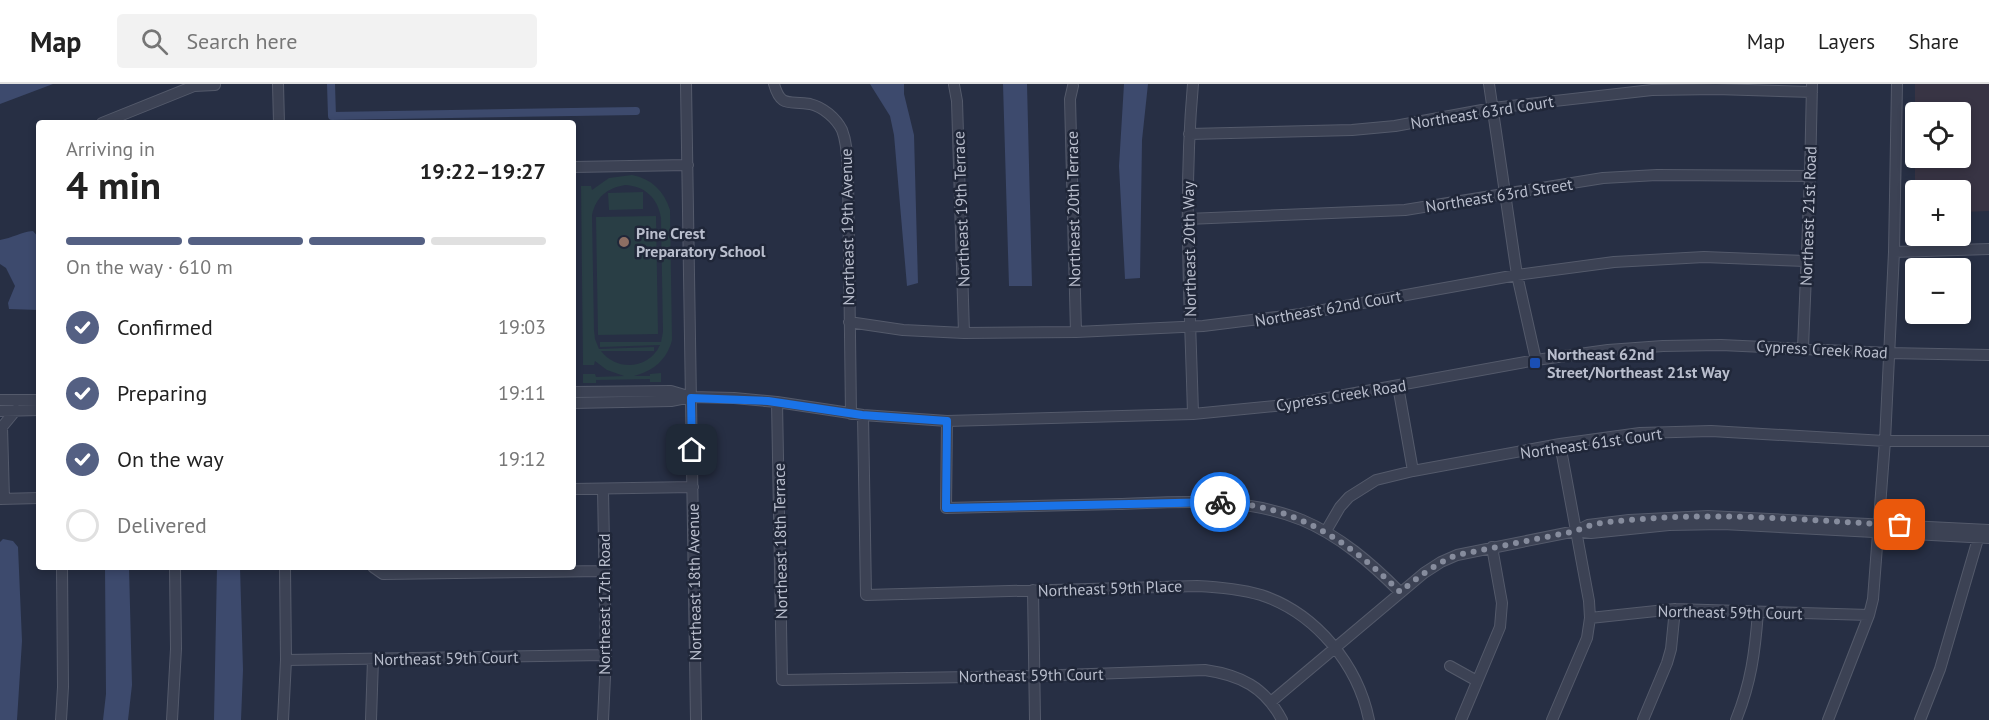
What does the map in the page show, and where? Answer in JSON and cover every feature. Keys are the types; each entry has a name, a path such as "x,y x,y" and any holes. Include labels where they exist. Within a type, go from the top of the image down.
{"street":[{"path":"278,84 279,120"},
{"name":"Northeast 18th Avenue","path":"686,84 696,720"},
{"name":"Northeast 19th Avenue","path":"774,84 777,96 784,101 792,104 810,104 822,109 837,122 846,145 849,322 857,414 866,595"},
{"name":"Northeast 20th Way","path":"1193,84 1187,219 1193,414"},
{"path":"1490,84 1517,274 1536,360"},
{"path":"1828,720 1869,615 1873,599 1885,441 1894,252 1897,84"},
{"path":"110,120 194,86 215,85"},
{"name":"Northeast 19th Terrace","path":"954,86 957,101 964,333"},
{"name":"Northeast 20th Terrace","path":"1073,86 1070,99 1076,332"},
{"name":"Northeast 63rd Court","path":"1189,134 1352,130 1395,126 1493,108 1652,90 1812,88"},
{"name":"Northeast 21st Road","path":"1803,348 1812,88"},
{"path":"134,111 134,120"},
{"path":"576,167 688,165"},
{"name":"Northeast 63rd Street","path":"1187,219 1405,210 1603,178 1810,176"},
{"path":"1894,252 1989,249"},
{"name":"Northeast 62nd Court","path":"849,322 903,330 964,333 1076,332 1191,327 1301,314 1517,274 1614,262 1704,257 1806,261"},
{"name":"Cypress Creek Road","path":"576,403 734,398 857,414 947,421 1193,414 1295,404 1536,360 1608,350 1721,345 1989,355"},
{"path":"1398,386 1413,471"},
{"name":"Cypress Creek Road","path":"576,392 671,391 691,398"},
{"path":"2,405 36,400"},
{"name":"Northeast 18th Terrace","path":"777,402 782,680"},
{"path":"2,405 16,410 36,410"},
{"path":"16,410 2,427 2,499 36,498"},
{"path":"947,421 946,508 1227,502 1254,506 1281,513 1326,531 1365,560 1400,592"},
{"name":"Northeast 61st Court","path":"1326,531 1340,507 1359,489 1376,480 1560,444 1640,433 1711,431 1885,441 1989,441"},
{"path":"1552,720 1587,638 1590,618 1589,601 1560,444"},
{"path":"576,489 693,487"},
{"name":"Northeast 17th Road","path":"603,489 606,655 603,720"},
{"path":"1282,720 1272,701 1400,592 1441,562 1457,555 1576,531 1588,525 1629,520 1723,520 1984,534 1940,669 1920,720"},
{"path":"1461,720 1500,627 1502,616 1502,603 1492,547"},
{"path":"61,720 62,570"},
{"path":"172,720 176,649 175,570"},
{"path":"283,720 286,660 285,570"},
{"path":"377,570 383,574 604,571"},
{"name":"Northeast 59th Place","path":"866,595 1197,586 1232,588 1263,596 1289,608 1312,624 1336,648 1360,689 1369,720"},
{"path":"1034,591 1035,720"},
{"path":"1643,720 1669,656 1675,609"},
{"name":"Northeast 59th Court","path":"1590,618 1675,609 1869,615"},
{"path":"1736,720 1746,696 1755,658 1758,612"},
{"name":"Northeast 59th Court","path":"286,660 606,655"},
{"path":"371,720 373,659"},
{"path":"1450,666 1477,681"},
{"name":"Northeast 59th Court","path":"782,680 1034,676 1204,670 1226,673 1252,685 1272,701"}],"shaded area":[{"path":"1915,84 1989,84 1989,211 1971,212 1971,180 1915,180 1915,168 1971,168 1971,102 1915,102"},
{"path":"632,175 646,179 661,192 670,210 672,340 667,353 658,364 634,376 661,373 661,382 650,382 650,379 596,380 596,383 583,383 583,374 595,374 596,377 624,376 607,370 595,361 594,365 583,365 581,186 591,186 592,190 609,178","holes":["632,186 639,188 654,199 661,218 663,332 661,342 600,342 600,347 660,345 655,353 641,363 624,365 608,358 601,351 654,351 654,347 599,349 594,330 592,215 596,203 603,194 613,188"]},
{"path":"643,192 643,209 609,210 608,193"},
{"path":"656,216 658,334 598,335 596,217"}],"water":[{"path":"0,84 53,84 0,104"},
{"path":"870,84 904,84 904,94 914,135 918,283 907,286 894,135 890,116"},
{"path":"1003,84 1027,84 1032,286 1009,286"},
{"path":"1124,84 1148,84 1142,140 1140,278 1125,279 1119,166"},
{"path":"33,231 36,234 36,310 9,309 8,303 15,286 6,268 0,264 0,240"},
{"path":"3,539 13,541 18,547 22,641 17,720 0,720 0,542"},
{"path":"105,570 129,570 132,685 128,720 103,720 106,694"},
{"path":"217,570 240,570 243,670 241,720 214,720"}],"waterway":[{"path":"331,84 332,116 636,111"}],"way so far":[{"path":"1220,502 1254,506 1281,513 1326,531 1365,560 1400,592 1424,573 1457,555 1576,531 1588,525 1668,517 1708,516 1900,525"}],"place":[{"name":"Pine Crest Preparatory School","path":"624,242"},
{"name":"Northeast 62nd Street/Northeast 21st Way","path":"1535,363"}],"route":[{"path":"692,450 691,398 768,401 862,415 947,421 946,508 1220,502"}]}
